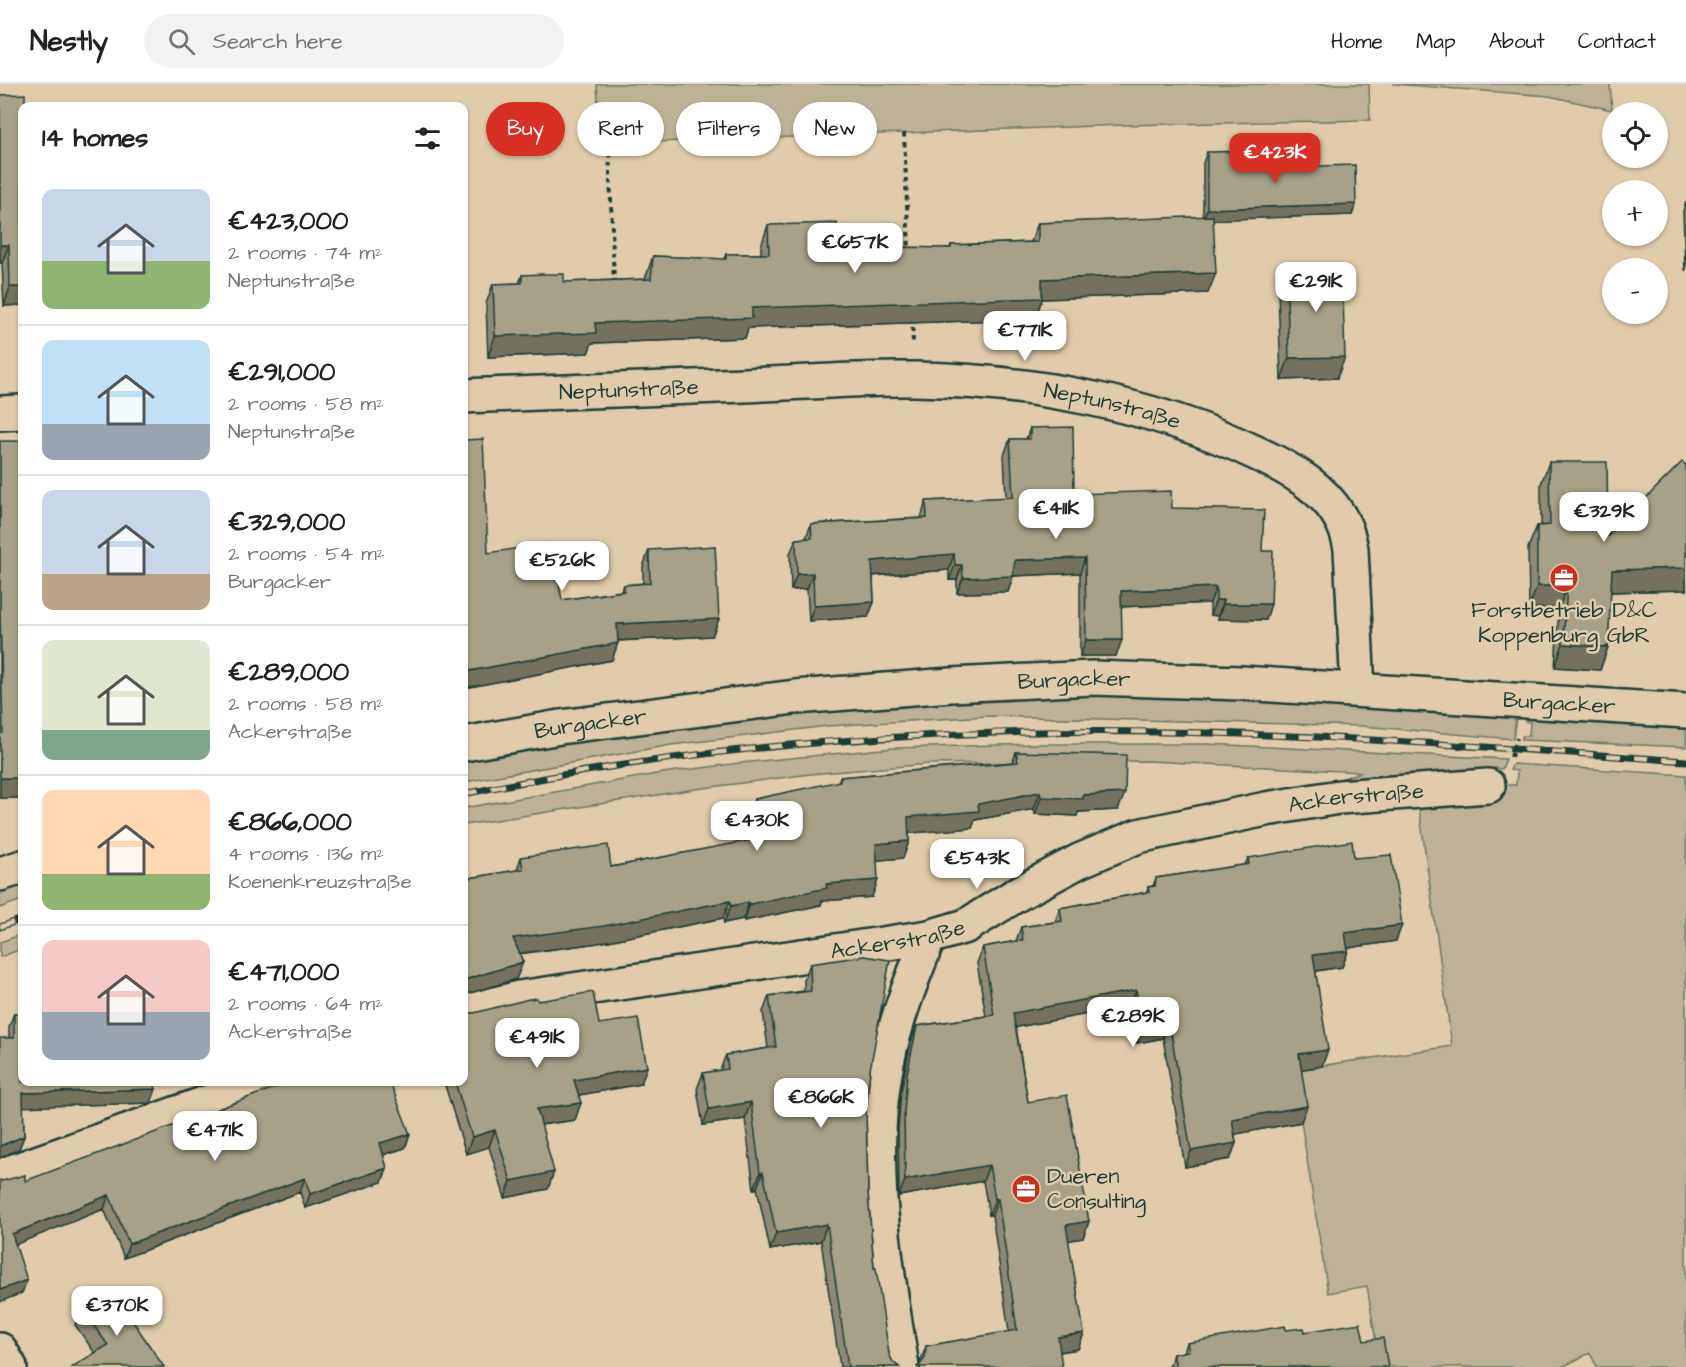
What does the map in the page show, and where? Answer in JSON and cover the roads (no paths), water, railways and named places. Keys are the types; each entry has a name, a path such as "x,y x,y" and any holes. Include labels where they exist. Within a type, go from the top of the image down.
{"street":[{"name":"Neptunstraße","path":"468,396 914,379 1020,387 1149,413 1242,446 1302,478 1325,495 1338,510 1349,534 1358,690"},
{"path":"0,413 18,412"},
{"name":"Burgacker","path":"468,743 560,727 710,706 795,697 974,683 1103,678 1358,690 1686,711"},
{"name":"Ackerstraße","path":"468,1011 519,998 928,937 966,926 1069,866 1138,836 1255,811 1339,797 1488,786"},
{"path":"0,874 18,868"},
{"path":"902,1367 883,1221 878,1137 889,1051 907,992 928,937"},
{"path":"0,1176 254,1086"},
{"path":"0,1350 10,1367"}],"railway":[{"path":"468,793 636,763 724,752 811,743 987,733 1163,732 1294,736 1686,761"},
{"path":"0,927 18,920"}],"place":[{"name":"Forstbetrieb D&C Koppenburg GbR","path":"1564,578"},
{"name":"Dueren Consulting","path":"1026,1189"}]}
